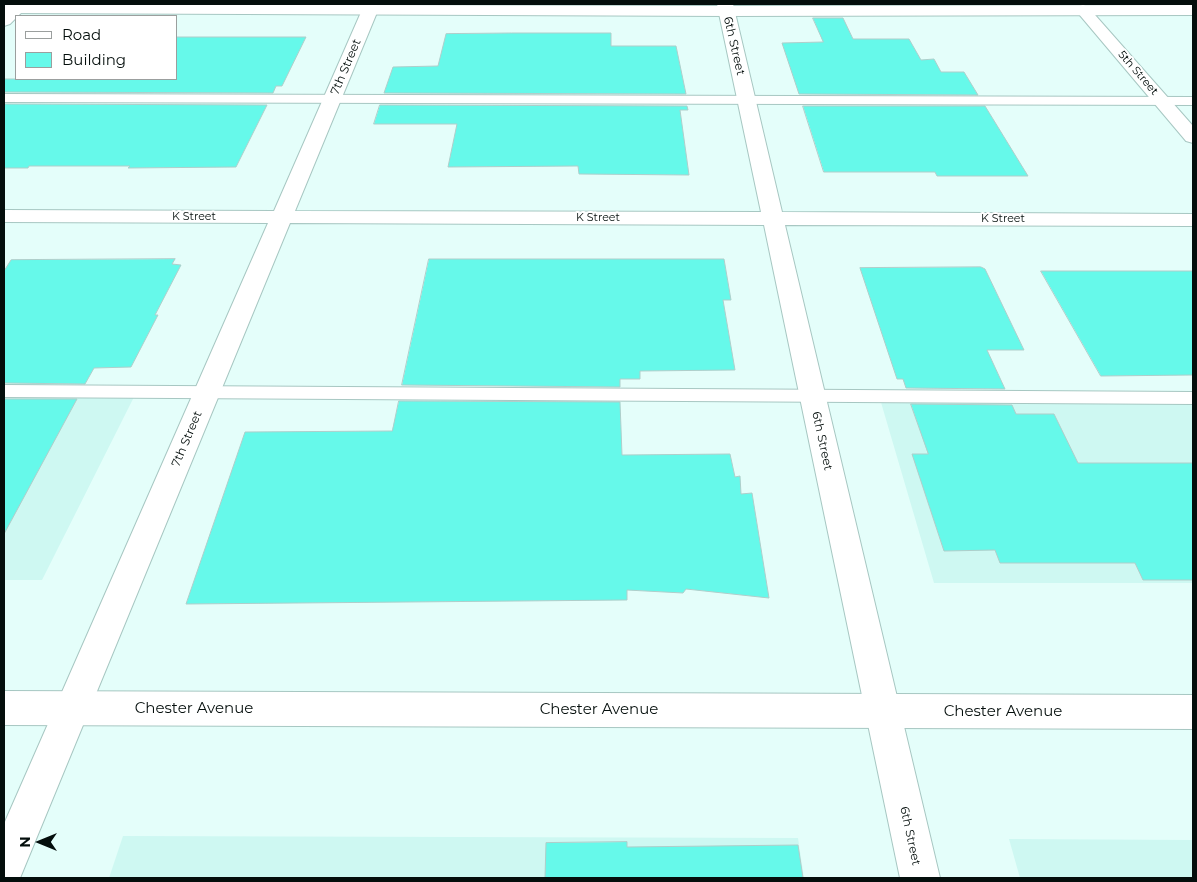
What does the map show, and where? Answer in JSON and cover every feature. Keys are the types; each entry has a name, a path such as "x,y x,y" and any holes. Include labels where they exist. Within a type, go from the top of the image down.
{"street":[{"path":"4,21 14,7 370,10 726,7 1193,10"},
{"name":"6th Street","path":"726,7 920,878"},
{"name":"7th Street","path":"4,868 370,10"},
{"name":"5th Street","path":"1083,10 1193,137"},
{"name":"K Street","path":"4,216 1193,220"},
{"name":"Chester Avenue","path":"4,708 1193,712"}],"lane":[{"path":"4,98 1193,101"},
{"path":"4,391 1193,398"}],"shaded area":[{"path":"4,397 134,397 42,580 4,580"},
{"path":"880,399 1193,400 1193,583 934,583"},
{"path":"123,836 798,838 804,878 109,878"},
{"path":"1009,839 1193,840 1193,878 1020,878"}],"building":[{"path":"813,18 843,18 853,39 909,39 921,60 934,59 941,72 964,72 978,95 799,94 782,43 823,42"},
{"path":"611,33 611,46 676,46 686,94 384,93 393,67 438,66 446,34"},
{"path":"178,37 306,37 282,86 276,86 273,93 4,92 4,79 178,80"},
{"path":"4,104 267,105 236,167 128,168 130,166 29,166 28,168 4,168"},
{"path":"380,105 687,106 688,110 680,110 689,175 579,174 578,166 448,167 457,124 374,124"},
{"path":"803,106 985,106 1028,176 937,176 935,172 824,172"},
{"path":"175,259 172,264 181,265 131,367 94,368 85,384 4,383 4,271 11,260"},
{"path":"429,259 724,259 731,300 723,300 735,370 640,371 640,379 620,379 620,387 402,385"},
{"path":"981,267 985,269 1024,350 987,350 1005,389 906,388 903,379 897,379 860,268"},
{"path":"1041,271 1193,271 1193,375 1101,376"},
{"path":"4,399 77,399 4,534"},
{"path":"399,401 620,402 622,455 730,454 735,477 740,476 741,494 752,493 769,598 686,589 683,593 627,590 627,600 186,604 245,432 392,431"},
{"path":"911,404 1012,405 1016,414 1054,414 1078,463 1193,463 1193,580 1143,580 1135,563 1000,563 995,550 944,551 912,454 928,454"},
{"path":"627,842 627,847 798,845 803,878 545,878 546,843"}]}
